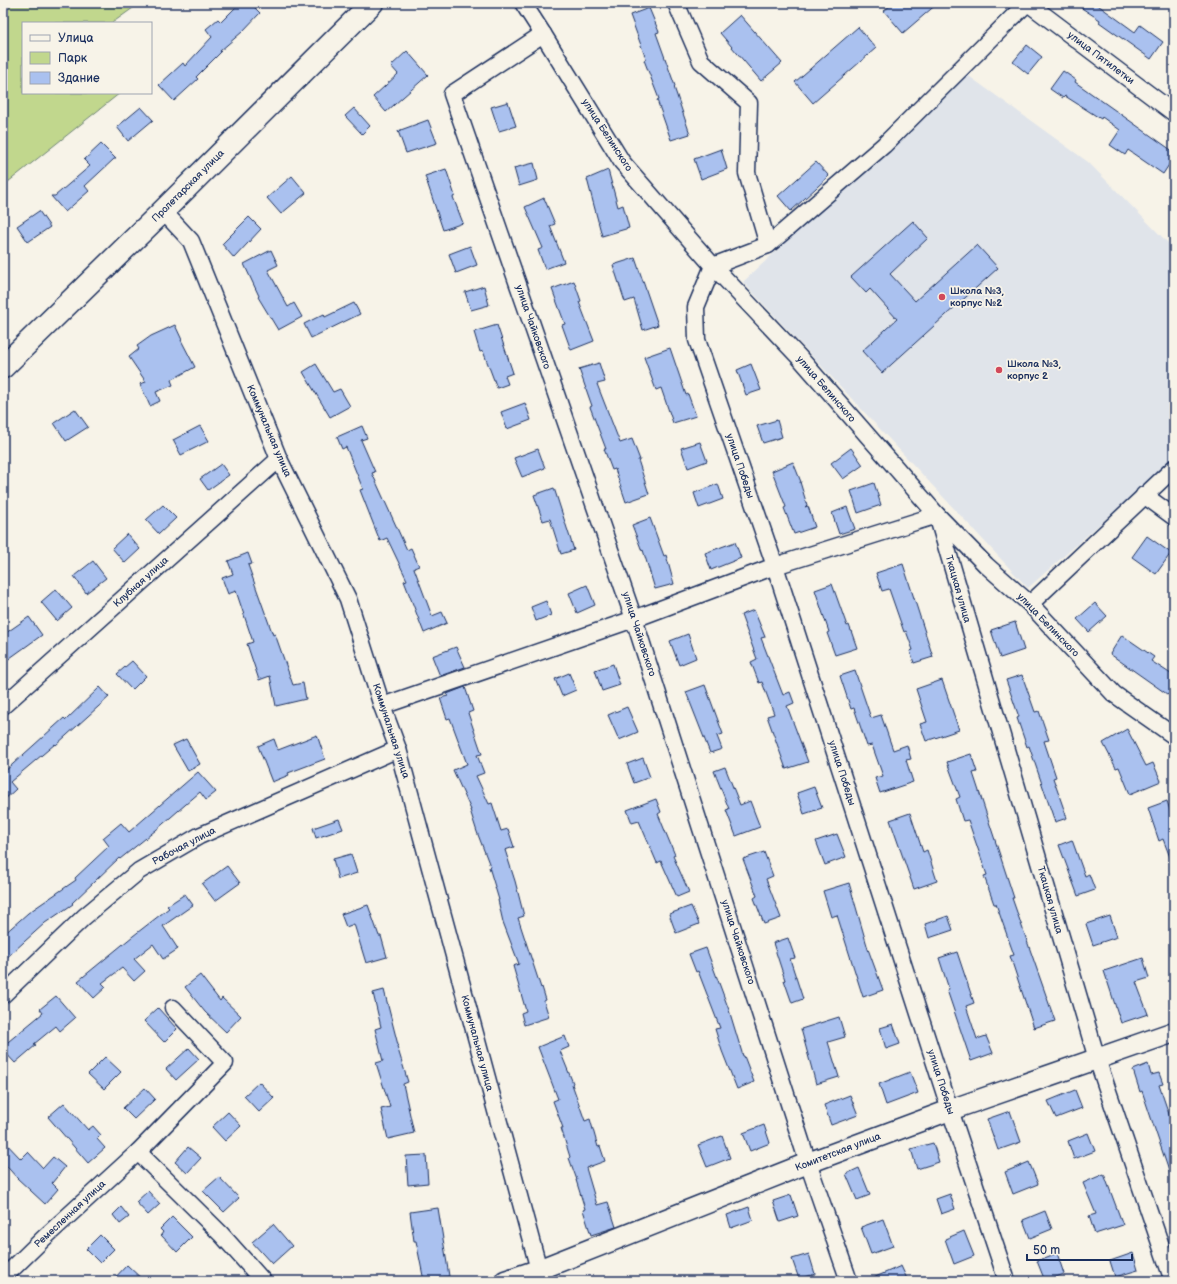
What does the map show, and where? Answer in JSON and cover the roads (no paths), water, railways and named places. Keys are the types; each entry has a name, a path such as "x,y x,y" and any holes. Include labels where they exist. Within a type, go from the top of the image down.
{"main road":[{"name":"Пролетарская улица","path":"3,367 163,211 372,3"}],"street":[{"name":"улица Белинского","path":"523,3 622,162 713,266 799,357 937,515 986,565 1030,604 1114,694 1174,736"},
{"path":"676,3 701,61 749,102 747,173 768,245"},
{"path":"713,266 768,245 884,145 1028,3"},
{"name":"улица Пятилетки","path":"1028,3 1174,114"},
{"name":"улица Чайковского","path":"543,34 452,94 634,619 808,1163 849,1281"},
{"name":"Коммунальная улица","path":"163,211 191,241 279,459 348,599 382,706 398,749 540,1275"},
{"name":"улица Победы","path":"713,266 696,308 697,340 775,566 950,1110 1007,1281"},
{"name":"Клубная улица","path":"3,706 279,459"},
{"path":"1030,604 1174,468"},
{"path":"1144,495 1174,517"},
{"path":"382,706 634,619 775,566 937,515"},
{"name":"Ткацкая улица","path":"937,515 1097,1059 1173,1281"},
{"name":"Рабочая улица","path":"3,994 84,917 139,871 199,836 398,749"},
{"name":"Ремесленная улица","path":"3,1278 44,1238 138,1152 225,1064 172,1008"},
{"name":"Комитетская улица","path":"505,1281 540,1275 808,1163 950,1110 1174,1032"},
{"path":"138,1152 221,1234 263,1281"}],"place":[{"name":"Школа №3, корпус №2","path":"942,297"},
{"name":"Школа №3, корпус 2","path":"999,370"}]}
